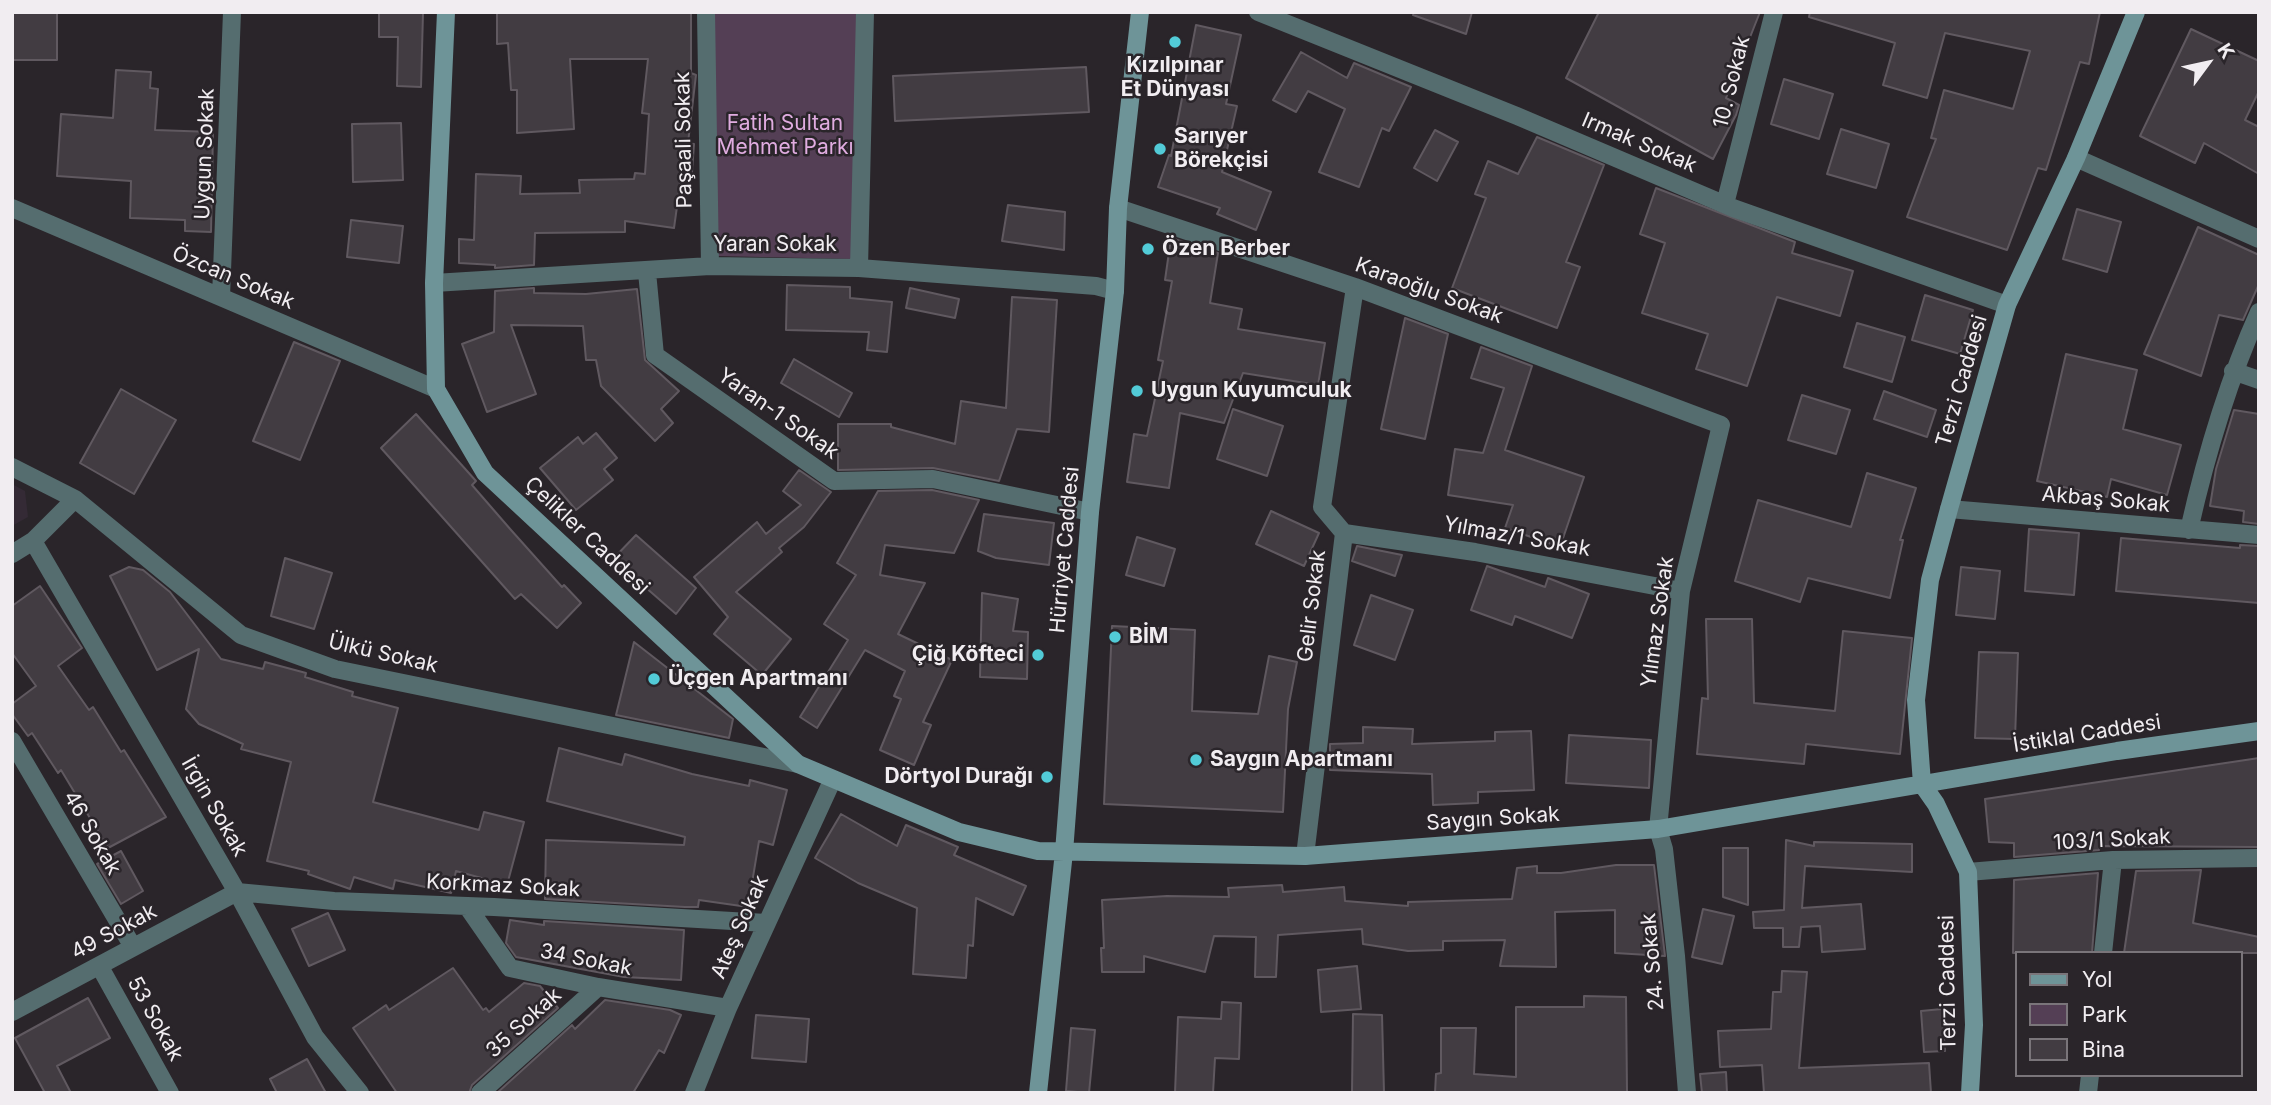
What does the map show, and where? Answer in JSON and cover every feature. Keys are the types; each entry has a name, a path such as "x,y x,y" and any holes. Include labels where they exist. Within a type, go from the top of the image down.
{"street":[{"name":"Uygun Sokak","path":"221,297 232,12"},
{"name":"Çelikler Caddesi","path":"446,12 434,283 436,389 485,473 798,764 832,781 959,832 1038,850 1064,852"},
{"name":"Paşaali Sokak","path":"706,12 710,266"},
{"path":"859,268 865,12"},
{"name":"Hürriyet Caddesi","path":"1038,1093 1064,852 1090,512 1115,291 1118,208 1140,12"},
{"name":"Irmak Sokak","path":"1258,12 1725,204 2007,305"},
{"name":"10. Sokak","path":"1725,204 1773,12"},
{"name":"Terzi Caddesi","path":"1922,784 1916,700 1930,580 1949,509 2007,305 2076,158 2136,12"},
{"path":"2076,158 2259,239"},
{"name":"Özcan Sokak","path":"12,208 436,389"},
{"name":"Karaoğlu Sokak","path":"1118,208 1355,287 1721,425"},
{"name":"Yaran Sokak","path":"434,283 647,272 710,266 859,268 1096,286 1115,291"},
{"name":"Yaran-1 Sokak","path":"647,272 654,355 834,481 933,479 1090,512"},
{"name":"Gelir Sokak","path":"1305,856 1344,533 1322,507 1355,287"},
{"path":"2189,530 2206,458 2233,371 2259,312"},
{"path":"2233,371 2259,380"},
{"name":"Yılmaz Sokak","path":"1658,829 1681,591 1721,425"},
{"name":"Ülkü Sokak","path":"12,467 75,499 241,635 335,669 798,764"},
{"path":"12,554 33,541 75,499"},
{"name":"Akbaş Sokak","path":"1949,509 2259,535"},
{"name":"Yılmaz/1 Sokak","path":"1344,533 1475,552 1681,591"},
{"name":"İrgin Sokak","path":"33,541 237,892 315,1037 360,1093"},
{"name":"İstiklal Caddesi","path":"1922,784 2117,751 2259,731"},
{"name":"46 Sokak","path":"12,741 133,947"},
{"name":"Ateş Sokak","path":"694,1093 728,1008 832,781"},
{"path":"1922,784 1936,804 1968,872"},
{"name":"Saygın Sokak","path":"1064,852 1305,856 1658,829 1922,784"},
{"name":"24. Sokak","path":"1658,829 1664,849 1675,943 1687,1093"},
{"name":"103/1 Sokak","path":"1968,872 2113,860 2259,858"},
{"path":"2103,951 2113,860"},
{"name":"Terzi Caddesi","path":"1968,872 1974,1025 1970,1093"},
{"name":"Korkmaz Sokak","path":"237,892 334,901 766,923"},
{"name":"49 Sokak","path":"12,1012 237,892"},
{"name":"34 Sokak","path":"467,906 510,968 598,987 728,1008"},
{"name":"53 Sokak","path":"100,967 170,1093"},
{"name":"35 Sokak","path":"480,1093 598,987"}],"shaded area":[{"path":"12,484 25,491 28,517 12,526"}],"green space":[{"name":"Fatih Sultan Mehmet Parkı","path":"712,12 857,12 853,259 715,256"}],"building":[{"path":"12,12 57,12 57,60 12,60"},
{"path":"379,12 423,13 421,87 397,86 398,37 379,37"},
{"path":"497,12 691,12 691,73 696,75 688,143 694,144 692,172 682,171 674,228 625,221 625,232 535,233 534,265 495,268 495,265 459,263 459,239 474,240 476,174 521,176 520,194 580,193 579,180 634,179 635,173 645,174 649,114 642,113 648,59 570,59 574,129 517,133 517,90 511,90 508,43 497,44"},
{"path":"1414,12 1472,12 1466,34 1413,15"},
{"path":"1599,12 1760,12 1726,98 1739,105 1736,115 1713,159 1566,78"},
{"path":"1810,12 2100,12 2089,64 2080,62 2046,170 2038,168 2007,250 1907,217 1936,139 1931,138 1944,90 2013,109 2030,51 1945,33 1927,98 1883,85 1895,43 1809,17"},
{"path":"1196,25 1241,35 1226,104 1237,106 1222,172 1271,192 1256,230 1217,214 1220,208 1158,187 1169,155 1171,156"},
{"path":"2191,29 2259,61 2259,91 2245,120 2259,127 2259,174 2204,143 2195,163 2140,136"},
{"path":"1301,52 1347,78 1354,63 1411,87 1389,131 1382,128 1359,187 1319,172 1345,109 1308,91 1296,112 1273,100"},
{"path":"1086,67 1089,112 895,121 893,76"},
{"path":"116,70 151,72 150,88 158,89 155,130 213,132 211,232 185,231 185,220 130,218 131,181 57,176 61,114 113,118"},
{"path":"1784,79 1833,94 1819,139 1771,124"},
{"path":"401,123 403,180 353,182 352,124"},
{"path":"1841,129 1889,144 1876,188 1827,174"},
{"path":"1435,130 1458,142 1437,181 1414,168"},
{"path":"1537,137 1604,165 1566,262 1580,267 1557,328 1452,288 1486,198 1475,194 1488,161 1518,174"},
{"path":"1656,188 1795,242 1792,253 1853,271 1840,316 1777,297 1747,386 1696,369 1708,334 1642,313 1665,243 1640,234"},
{"path":"1008,205 1065,212 1064,250 1002,241"},
{"path":"2077,209 2121,222 2107,272 2063,259"},
{"path":"351,220 403,226 399,263 347,257"},
{"path":"2198,227 2259,255 2259,284 2243,320 2219,315 2201,376 2144,354"},
{"path":"1171,238 1218,253 1210,303 1242,309 1238,329 1325,343 1318,385 1243,373 1224,423 1180,413 1169,488 1127,482 1134,434 1147,436 1163,361 1158,360 1172,281 1165,280"},
{"path":"787,285 850,287 850,298 892,302 887,352 867,350 869,332 786,330"},
{"path":"534,288 534,293 586,294 637,289 645,360 679,391 661,409 673,423 655,441 601,386 596,360 586,360 583,326 511,325 536,394 487,412 462,344 494,332 495,291"},
{"path":"910,288 959,299 955,318 906,308"},
{"path":"1925,295 1973,310 1960,354 1912,340"},
{"path":"1012,297 1057,300 1049,432 1017,429 999,481 933,468 838,470 838,424 891,424 891,427 955,444 961,401 1006,408"},
{"path":"1405,318 1448,334 1425,439 1381,429"},
{"path":"1857,323 1905,337 1892,382 1844,367"},
{"path":"294,342 340,361 300,460 253,441"},
{"path":"1481,347 1532,366 1505,450 1584,477 1560,547 1505,528 1513,505 1448,495 1455,449 1483,453 1504,388 1471,378"},
{"path":"2066,354 2137,370 2123,429 2181,445 2167,495 2111,479 2107,497 2037,481"},
{"path":"794,359 852,393 839,417 781,383"},
{"path":"121,389 176,420 134,494 80,463"},
{"path":"1884,391 1936,410 1927,437 1874,419"},
{"path":"1802,395 1850,410 1836,454 1788,440"},
{"path":"1233,409 1283,426 1267,476 1217,459"},
{"path":"2234,410 2259,414 2259,524 2243,522 2244,511 2210,506 2216,469"},
{"path":"416,414 476,481 472,485 511,530 562,587 564,585 581,603 557,628 521,594 515,599 381,448"},
{"path":"596,433 617,458 604,469 613,480 576,510 540,468 578,437 583,444"},
{"path":"799,470 831,492 804,527 779,548 782,552 736,592 791,639 762,675 714,634 728,617 694,577 757,522 766,534 801,505 783,491"},
{"path":"1867,473 1916,488 1900,540 1903,540 1890,598 1808,578 1800,602 1735,581 1758,500 1851,527"},
{"path":"932,490 979,500 954,553 885,545 880,575 925,583 898,634 952,660 923,722 931,725 914,765 880,750 901,699 894,696 905,671 865,650 817,728 800,717 848,640 824,624 856,575 837,563 878,491"},
{"path":"1271,511 1319,533 1304,566 1256,544"},
{"path":"984,514 1054,523 1049,565 996,558 978,551"},
{"path":"2029,529 2079,533 2074,595 2025,591"},
{"path":"636,535 696,588 676,614 613,559"},
{"path":"1137,537 1175,549 1164,586 1126,575"},
{"path":"2121,538 2240,548 2240,545 2259,546 2259,603 2116,591"},
{"path":"1357,546 1402,555 1395,576 1352,561"},
{"path":"285,558 332,573 314,629 271,616"},
{"path":"1487,566 1545,587 1548,578 1589,594 1572,638 1515,616 1512,625 1471,610"},
{"path":"129,567 143,570 170,592 221,659 263,669 265,662 306,673 305,677 353,692 352,696 398,708 373,802 479,830 484,812 524,822 507,885 456,871 451,893 395,880 393,889 354,877 350,889 308,874 309,871 267,861 291,762 241,749 243,744 199,724 186,709 199,649 157,670 110,576"},
{"path":"1961,567 2000,571 1995,619 1956,615"},
{"path":"40,586 82,648 58,666 89,710 93,707 121,752 124,750 166,817 108,848 61,770 58,773 32,733 28,736 12,714 12,704 36,686 12,653 12,606"},
{"path":"982,593 1018,599 1013,631 1028,632 1027,679 980,677"},
{"path":"1371,595 1413,610 1395,660 1354,645"},
{"path":"1706,619 1752,619 1754,703 1835,711 1843,631 1912,638 1900,754 1806,744 1804,764 1697,754 1702,698 1708,699"},
{"name":"Saygın Apartmanı","path":"1112,626 1195,630 1192,711 1258,714 1269,656 1297,662 1288,709 1283,812 1104,804"},
{"name":"Üçgen Apartmanı","path":"634,642 733,719 729,738 616,715"},
{"path":"1979,652 2018,653 2015,739 1975,738"},
{"path":"1363,727 1413,729 1412,744 1495,741 1495,732 1531,731 1534,790 1478,792 1478,803 1433,805 1432,774 1330,770 1330,744 1363,743"},
{"path":"1569,735 1651,740 1649,788 1566,783"},
{"path":"559,748 622,765 625,754 692,774 749,786 750,780 787,790 773,845 759,841 748,907 699,900 698,907 685,907 545,899 546,840 684,845 685,837 547,801"},
{"path":"2259,758 2259,847 2099,846 2099,850 2014,857 2014,843 1989,842 1985,799"},
{"path":"841,814 897,846 906,825 958,847 954,855 1026,886 1013,915 976,898 973,946 968,945 966,978 913,974 917,908 858,883 815,858"},
{"path":"1786,840 1814,846 1814,842 1912,844 1912,872 1805,866 1802,908 1861,904 1865,949 1822,952 1820,926 1801,927 1799,947 1783,947 1783,928 1754,928 1753,912 1784,910"},
{"path":"1723,848 1748,848 1748,905 1723,897"},
{"path":"121,851 143,891 121,904 97,864"},
{"path":"1616,865 1654,865 1665,956 1615,953 1615,910 1555,912 1556,967 1500,966 1505,940 1443,941 1443,950 1408,951 1363,944 1362,929 1278,935 1276,977 1255,977 1256,937 1214,936 1205,972 1144,956 1144,972 1102,972 1102,900 1167,896 1229,897 1228,888 1282,885 1283,892 1344,887 1345,901 1408,906 1408,902 1512,899 1517,868 1537,866 1537,873 1561,873"},
{"path":"2201,870 2193,923 2259,937 2259,953 2124,951 2136,871"},
{"path":"2098,873 2092,951 2013,953 2014,880"},
{"path":"1703,909 1734,916 1722,964 1692,957"},
{"path":"328,913 345,950 309,966 292,929"},
{"path":"510,920 544,925 544,921 684,930 681,980 624,977 516,957 506,943"},
{"path":"1357,966 1361,1009 1321,1012 1318,970"},
{"path":"453,968 483,1010 486,1008 489,1012 524,983 540,986 558,1008 472,1085 469,1093 397,1093 353,1028 386,1005 389,1010"},
{"path":"1782,971 1807,972 1799,1068 1929,1063 1931,1093 1764,1093 1762,1065 1720,1067 1718,1031 1771,1029 1773,992 1781,992"},
{"path":"1584,996 1626,997 1627,1092 1435,1093 1436,1074 1441,1073 1441,1028 1476,1028 1474,1074 1516,1077 1516,1007 1584,1007"},
{"path":"88,998 110,1038 57,1066 71,1093 45,1093 15,1038"},
{"path":"605,1000 670,1010 681,1015 664,1053 659,1050 633,1093 497,1093 572,1025 575,1029"},
{"path":"1222,1002 1241,1003 1239,1059 1215,1058 1213,1093 1175,1093 1178,1017 1221,1019"},
{"path":"1942,1009 1945,1051 1924,1052 1921,1011"},
{"path":"1353,1014 1382,1015 1384,1093 1352,1093"},
{"path":"756,1015 809,1019 806,1062 752,1058"},
{"path":"1071,1028 1095,1030 1089,1093 1066,1091"},
{"path":"307,1059 326,1093 277,1093 270,1079"},
{"path":"1726,1072 1727,1093 1702,1093 1700,1074"}],"place":[{"name":"Kızılpınar Et Dünyası","path":"1175,42"},
{"name":"Sarıyer Börekçisi","path":"1160,149"},
{"name":"Özen Berber","path":"1148,249"},
{"name":"Uygun Kuyumculuk","path":"1137,391"},
{"name":"BİM","path":"1115,637"},
{"name":"Çiğ Köfteci","path":"1038,655"},
{"name":"Üçgen Apartmanı","path":"654,679"},
{"name":"Saygın Apartmanı","path":"1196,760"},
{"name":"Dörtyol Durağı","path":"1047,777"}]}
